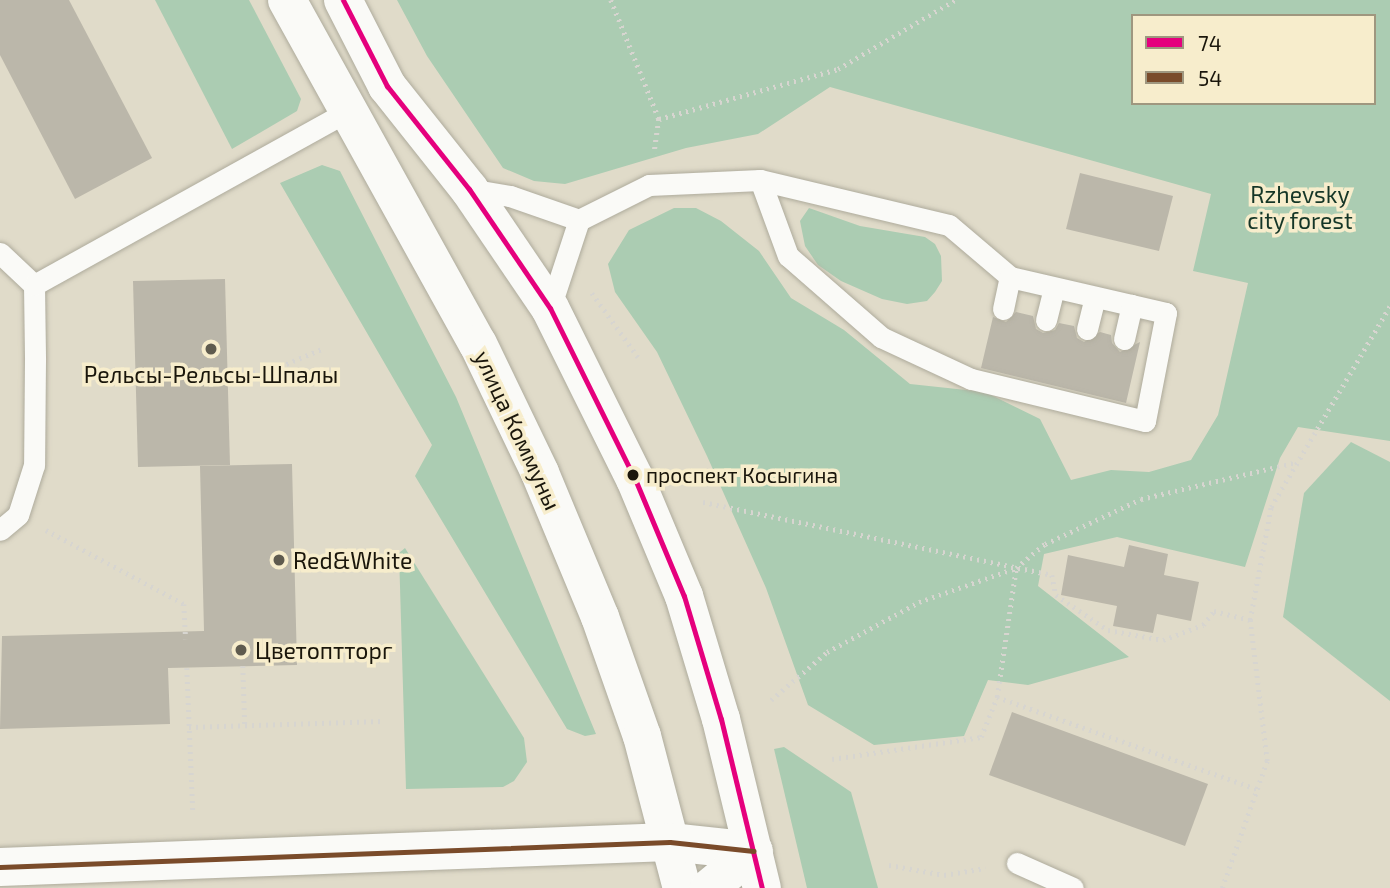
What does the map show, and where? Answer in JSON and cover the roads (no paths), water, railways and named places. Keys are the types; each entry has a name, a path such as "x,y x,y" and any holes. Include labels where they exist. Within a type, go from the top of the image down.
{"main road":[{"name":"улица Коммуны","path":"287,0 346,112 478,344 540,473 629,699 682,888"},
{"path":"343,0 387,86 469,189 550,308 635,478 684,596 721,719 762,888"},
{"path":"0,867 670,842 754,851"},
{"path":"709,888 754,851"}],"lane":[{"path":"34,285 346,112"},
{"path":"550,308 579,220 649,185 760,180 949,225 1010,277 1166,313 1145,421 1109,407 988,377 881,337 788,256 760,180"},
{"path":"469,189 510,195 579,220"},
{"path":"0,253 34,285 34,465 18,515 0,530"},
{"path":"1003,309 1010,277"},
{"path":"1046,320 1054,288"},
{"path":"1087,330 1095,296"},
{"path":"1124,339 1132,305"},
{"path":"1017,863 1073,888"}],"place":[{"name":"Рельсы-Рельсы-Шпалы","path":"211,349"},
{"name":"проспект Косыгина","path":"633,475"},
{"name":"Red&White","path":"279,560"},
{"name":"Цветоптторг","path":"241,650"}],"park label":[{"name":"Rzhevsky city forest","path":"1300,207"}]}
